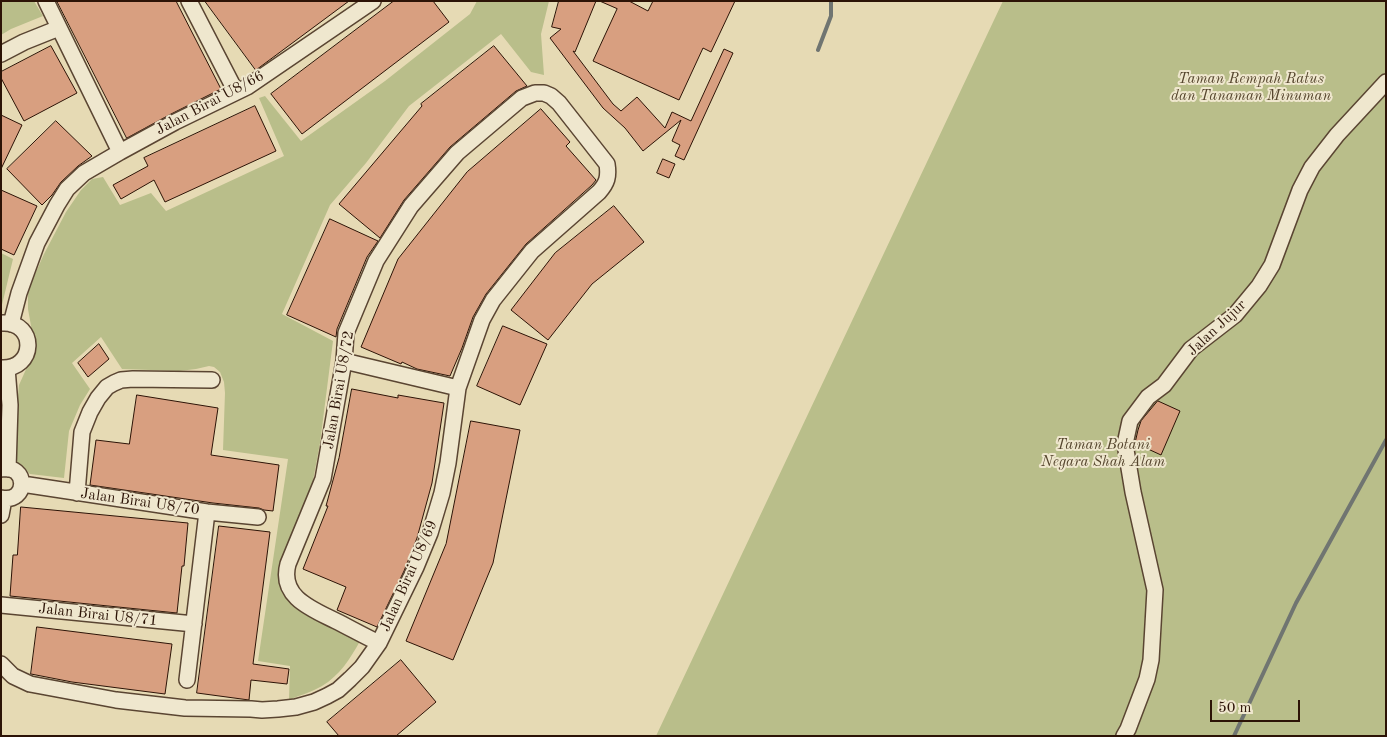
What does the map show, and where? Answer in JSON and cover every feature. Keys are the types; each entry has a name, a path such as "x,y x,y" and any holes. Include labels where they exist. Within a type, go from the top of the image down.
{"street":[{"path":"46,1 120,152"},
{"path":"189,1 236,92"},
{"name":"Jalan Birai U8/66","path":"6,324 37,243 67,189 84,173 176,122 248,87 373,1"},
{"path":"1,54 24,42 59,28"},
{"name":"Jalan Jujur","path":"1124,736 1147,679 1151,660 1156,590 1124,444 1130,421 1148,397 1164,386 1191,348 1235,315 1260,286 1272,265 1300,190 1312,167 1337,135 1386,82"},
{"name":"Jalan Birai U8/72","path":"378,643 304,604 290,589 286,576 288,564 323,478 344,361 346,333 376,261 411,206 457,153 522,98 535,93 544,93 554,98 582,132"},
{"name":"Jalan Birai U8/69","path":"1,664 13,676 30,684 116,700 185,708 262,710 296,707 327,696 350,680 362,667 378,643 416,567 436,515 448,463 458,388 482,320 493,300 532,251 606,184 608,175 607,164 582,132"},
{"path":"1,514 2,498 10,499 15,497 22,484 18,474 12,469 5,469 10,405 4,368 12,368 20,363 26,355 28,346 23,332 16,326 6,324"},
{"path":"344,361 458,388"},
{"path":"77,493 82,432 90,412 107,387 122,380 133,379 212,380"},
{"name":"Jalan Birai U8/70","path":"22,484 207,512 258,517"},
{"path":"187,680 207,512"},
{"name":"Jalan Birai U8/71","path":"1,605 194,624"}],"green space":[{"path":"1,1 34,1 43,16 1,35"},
{"path":"477,1 549,1 541,34 544,75 531,72 501,34 409,106 366,163 330,205 282,314 333,341 320,443 312,486 286,550 279,578 283,592 290,602 360,641 344,666 328,682 289,700 290,666 258,661 288,459 223,450 224,382 220,372 214,367 209,366 179,371 122,369 101,337 72,363 90,389 80,405 69,431 64,478 30,474 16,461 16,415 19,385 32,356 33,337 28,309 28,290 66,212 81,190 92,179 103,177 120,205 151,193 166,211 284,156 259,98 265,96 301,141 385,81 470,14"},
{"name":"Taman Botani Negara Shah Alam","path":"1003,1 1386,1 1386,736 656,736"},
{"path":"1,253 13,259 1,309"}],"building":[{"path":"57,1 176,1 221,89 127,138"},
{"path":"205,1 349,1 256,70"},
{"path":"394,1 433,1 449,22 302,134 271,94"},
{"path":"559,1 596,1 575,52 573,51 613,104 621,111 637,97 665,128 672,112 691,121 724,49 733,53 684,160 675,156 680,145 672,141 681,120 643,151 625,128 603,108 550,38 561,29 552,27"},
{"path":"600,1 629,1 648,11 653,1 735,1 711,52 703,48 679,100 593,61 617,9"},
{"path":"51,46 77,93 24,121 1,78 1,72"},
{"path":"494,46 527,86 516,91 450,147 404,200 380,238 339,204 422,106 421,104"},
{"path":"255,106 276,151 165,202 154,180 121,199 113,185 148,166 144,158"},
{"path":"541,109 570,142 566,146 596,180 526,244 486,294 473,317 450,376 417,369 402,362 401,364 361,347 398,259 467,172"},
{"path":"1,115 22,125 1,169"},
{"path":"56,121 92,156 61,182 42,205 7,169"},
{"path":"663,159 675,164 669,178 657,173"},
{"path":"1,190 37,206 14,255 1,249"},
{"path":"614,206 644,242 592,284 548,340 511,310 555,253"},
{"path":"330,219 378,241 367,257 337,329 336,337 287,315"},
{"path":"503,326 547,344 520,405 477,386"},
{"path":"99,344 109,359 88,377 78,363"},
{"path":"352,389 398,398 398,395 444,403 432,483 417,538 404,571 377,627 337,610 346,587 303,569 328,506 326,506 339,458"},
{"path":"137,395 218,408 211,455 279,465 273,511 90,485 96,440 129,444"},
{"path":"1158,401 1180,411 1161,455 1135,443 1141,421"},
{"path":"471,421 520,430 493,563 453,660 406,641 446,544"},
{"path":"21,507 188,523 177,613 10,596 13,555 17,555"},
{"path":"219,526 270,532 253,664 289,669 287,684 251,680 249,700 197,693"},
{"path":"37,627 172,644 165,694 72,682 31,674"},
{"path":"401,660 436,702 396,736 339,736 327,722"}],"waterway":[{"path":"818,50 831,16 831,1"},
{"path":"1234,736 1296,603 1386,440"}],"park label":[{"name":"Taman Rempah Ratus dan Tanaman Minuman","path":"1251,88"}]}
